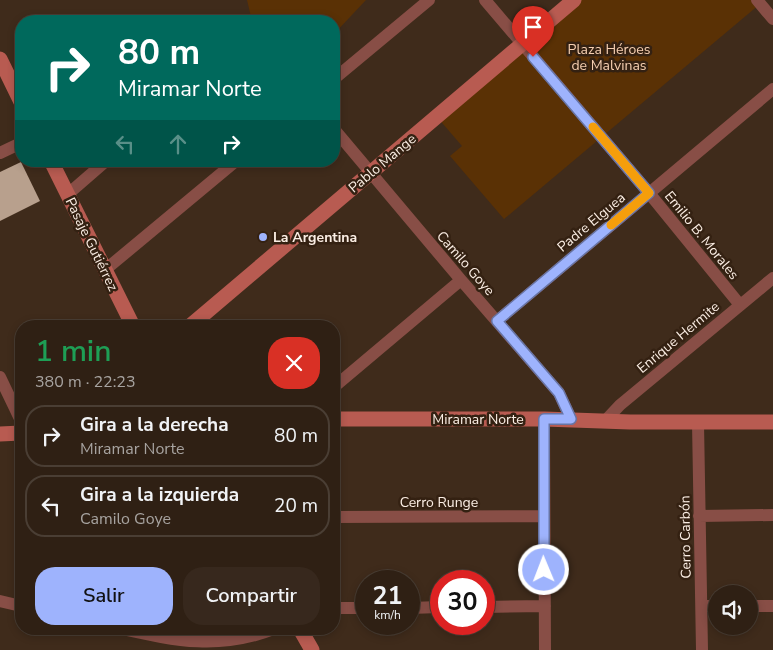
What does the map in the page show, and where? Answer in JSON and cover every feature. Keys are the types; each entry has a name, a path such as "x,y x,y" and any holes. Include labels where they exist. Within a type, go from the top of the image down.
{"street":[{"path":"340,75 430,0"},
{"name":"Emilio B. Morales","path":"485,0 649,193 740,305"},
{"name":"Pablo Mange","path":"197,320 574,0"},
{"path":"757,0 773,19"},
{"path":"0,60 15,90"},
{"name":"Padre Elguea","path":"497,321 773,88"},
{"name":"Camilo Goye","path":"340,136 559,393 571,419"},
{"path":"0,153 15,146"},
{"name":"Pasaje Gutiérrez","path":"54,167 130,320"},
{"path":"68,194 99,167"},
{"path":"105,270 229,167"},
{"name":"Enrique Hermite","path":"605,420 620,405 773,278"},
{"path":"340,382 461,280"},
{"path":"0,377 15,408"},
{"path":"544,419 545,650"},
{"name":"Miramar Norte","path":"340,420 571,419 698,423 773,422"},
{"name":"Cerro Carbón","path":"698,423 702,650"},
{"path":"0,434 15,433"},
{"path":"699,516 773,515"},
{"name":"Cerro Runge","path":"340,517 544,516"},
{"path":"0,601 15,605"},
{"path":"495,607 545,606"},
{"path":"702,606 708,606"},
{"path":"758,606 773,606"},
{"path":"340,608 355,608"},
{"path":"145,635 190,647 239,642 258,635"},
{"path":"303,635 312,650"}],"green space":[{"path":"247,0 366,0 340,28 340,15 251,15"},
{"name":"Plaza Héroes de Malvinas","path":"574,0 757,0 760,4 504,219 450,156 462,146 437,117"}],"building":[{"path":"15,165 15,167 23,167 40,201 0,221 0,172"}],"slow traffic":[{"path":"593,127 649,193 611,225"}],"place":[{"name":"La Argentina","path":"263,237"}],"route":[{"path":"533,57 649,193 497,321 559,393 571,419 544,419 544,570"}]}
